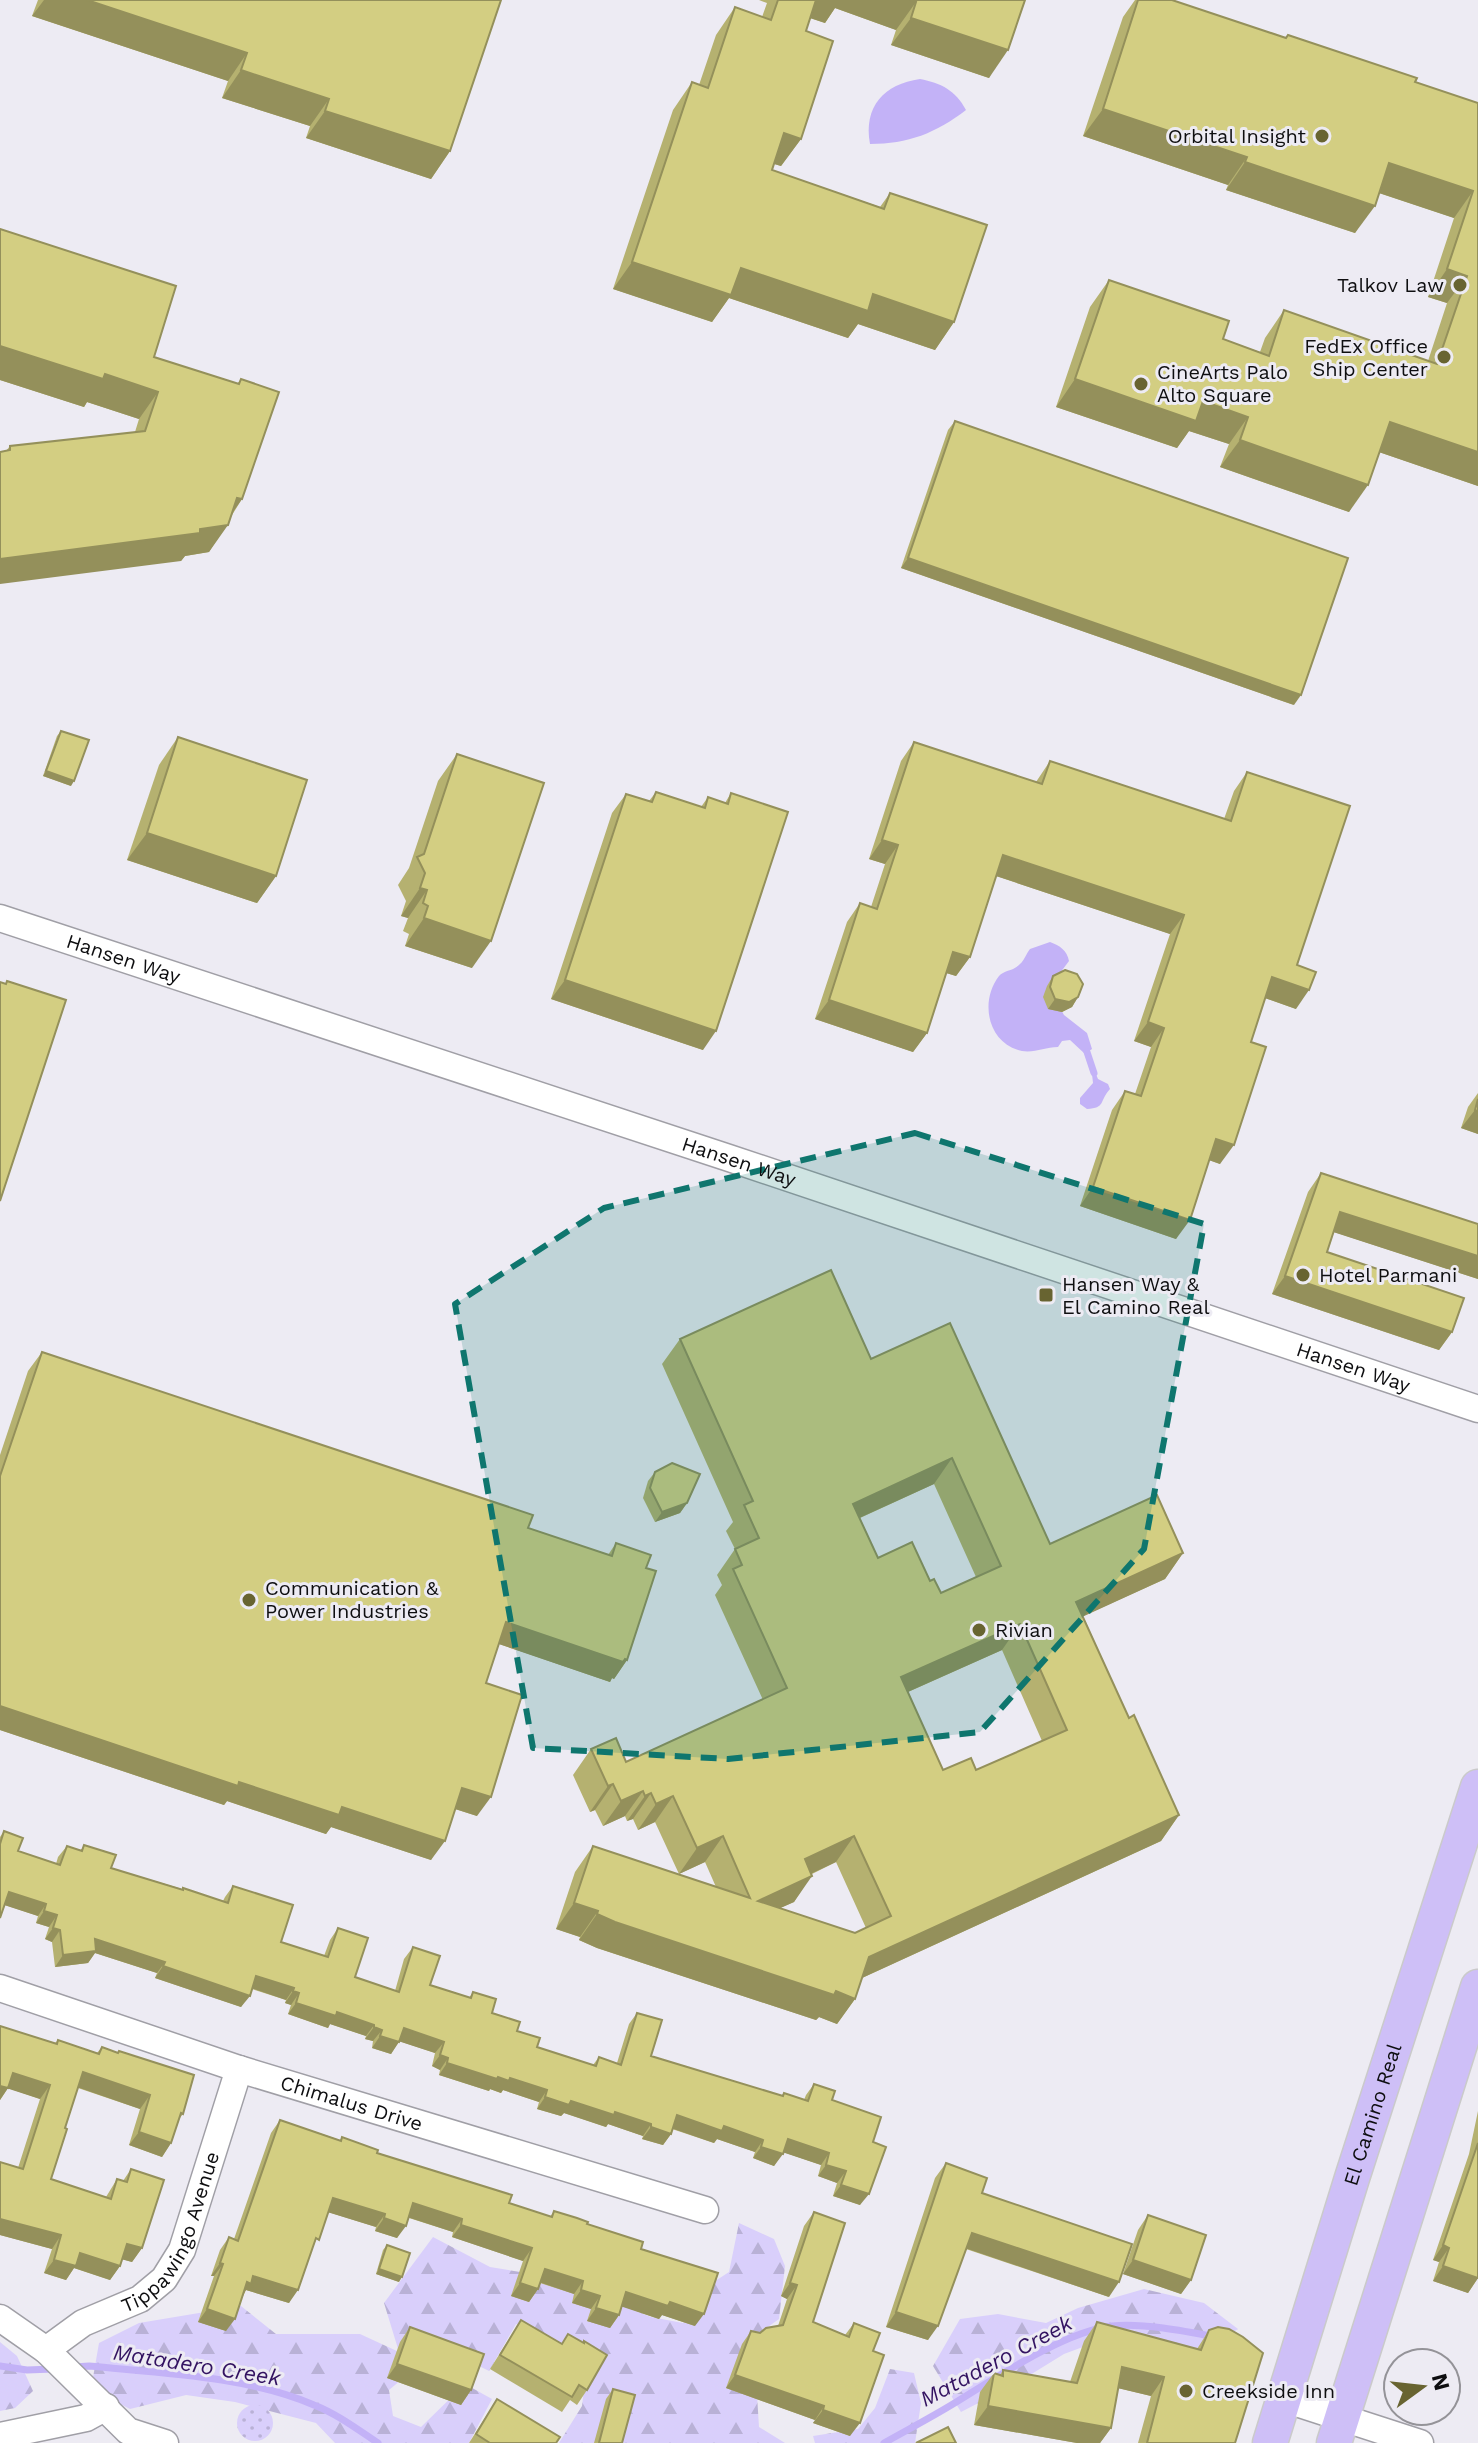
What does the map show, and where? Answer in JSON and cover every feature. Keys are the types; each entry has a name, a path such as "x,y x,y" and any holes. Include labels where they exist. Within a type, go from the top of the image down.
{"main road":[{"name":"El Camino Real","path":"1270,2443 1477,1791"},
{"path":"1338,2430 1478,1987"}],"street":[{"name":"Hansen Way","path":"0,918 1478,1409"},
{"name":"Chimalus Drive","path":"0,1988 239,2069 705,2210"},
{"name":"Tippawingo Avenue","path":"50,2354 83,2323 140,2299 164,2279 182,2250 239,2069"},
{"path":"0,2318 50,2354 128,2431 165,2443"},
{"path":"1284,2399 1338,2430 1420,2443"},
{"path":"0,2436 86,2418 106,2407"}],"highlighted area":[{"path":"915,1133 1204,1224 1144,1549 980,1732 728,1759 533,1748 455,1304 604,1208"}],"green space":[{"path":"739,2223 774,2239 785,2266 779,2319 743,2345 756,2379 759,2427 785,2443 559,2443 582,2406 588,2357 516,2324 489,2371 421,2337 407,2375 389,2390 393,2416 421,2427 465,2384 492,2399 469,2443 335,2443 316,2423 235,2402 186,2395 130,2409 91,2389 99,2343 139,2323 241,2306 276,2334 360,2334 399,2352 384,2303 433,2237 490,2267 568,2280 651,2317 683,2323 703,2289 729,2272"},
{"path":"1144,2289 1204,2303 1238,2329 1184,2363 1099,2341 1064,2354 961,2412 933,2366 960,2319 998,2314 1046,2323 1078,2308"},
{"path":"0,2342 17,2356 33,2391 15,2408 0,2411"},
{"path":"890,2369 914,2373 921,2403 915,2443 815,2443 813,2436 858,2429 875,2408"},
{"path":"255,2405 268,2410 273,2423 268,2436 255,2441 242,2436 237,2423 242,2410"}],"shaded area":[{"path":"920,79 947,88 966,110 921,136 870,144 870,119 879,100 896,86"},
{"path":"1050,942 1068,957 1069,961 1060,973 1060,1008 1064,1015 1087,1033 1092,1049 1085,1054 1070,1040 1062,1041 1058,1047 1031,1051 1010,1047 1001,1040 990,1021 989,998 999,976 1018,966 1030,949"},
{"path":"1095,1072 1110,1089 1100,1105 1087,1109 1080,1104 1080,1098 1093,1083 1092,1074"}],"building":[{"path":"87,0 501,0 450,151 325,111 329,99 241,70 247,53"},
{"path":"778,0 816,0 806,31 833,41 801,139 784,133 772,170 884,209 890,193 987,225 954,322 873,294 868,311 741,268 731,295 632,262 692,82 708,88 735,7 771,20"},
{"path":"910,0 1025,0 1008,50 911,18 916,2"},
{"path":"1138,0 1172,0 1286,38 1288,35 1417,78 1415,82 1478,103 1478,452 1390,422 1368,485 1240,440 1248,417 1203,401 1196,421 1075,379 1109,280 1229,321 1223,339 1269,356 1284,310 1437,364 1467,276 1447,269 1473,191 1389,163 1375,206 1245,162 1247,157 1103,109"},
{"path":"0,229 176,286 154,357 239,384 241,379 279,392 242,499 237,498 228,525 200,529 200,533 0,559 0,452 10,450 10,446 145,431 158,392 105,374 103,379 0,346"},
{"path":"955,421 1348,558 1301,695 908,558"},
{"path":"61,731 89,740 74,781 46,771"},
{"path":"178,737 307,780 276,876 147,833"},
{"path":"914,742 1042,784 1050,761 1231,821 1247,772 1350,806 1297,965 1316,972 1309,990 1272,977 1251,1042 1266,1047 1234,1145 1216,1139 1190,1220 1093,1187 1125,1091 1141,1096 1164,1028 1148,1022 1184,915 1003,855 970,957 953,952 927,1033 829,1000 860,903 877,909 898,845 882,840"},
{"path":"457,754 544,783 491,941 424,918 428,906 423,903 427,890 420,888 425,873 417,857 424,854"},
{"path":"656,792 705,808 708,797 728,804 731,793 788,812 716,1031 565,980 626,794 652,802"},
{"path":"1065,970 1077,974 1083,984 1078,997 1069,1002 1055,999 1050,987 1053,976"},
{"path":"7,981 66,1000 0,1201 0,982 6,984"},
{"path":"1321,1173 1478,1224 1478,1256 1340,1212 1327,1252 1464,1298 1452,1332 1285,1276"},
{"name":"Rivian","path":"831,1270 871,1359 950,1323 1050,1544 1157,1495 1183,1553 1076,1602 1129,1718 1134,1715 1179,1815 869,1957 855,1999 836,1991 834,1995 615,1922 597,1914 598,1911 574,1903 593,1846 750,1898 723,1836 697,1848 673,1796 656,1804 651,1793 645,1796 643,1791 621,1801 613,1784 608,1786 591,1749 616,1738 626,1762 787,1688 733,1569 742,1565 735,1549 759,1538 744,1505 753,1501 680,1339","holes":["952,1458 1001,1566 941,1593 934,1579 930,1581 912,1542 878,1558 853,1504","1020,1624 1067,1730 976,1770 971,1758 943,1770 901,1677","854,1836 891,1916 855,1933 758,1901 812,1876 805,1859"]},
{"name":"Communication & Power Industries","path":"42,1352 533,1515 528,1528 612,1556 616,1543 651,1555 646,1568 656,1571 627,1660 623,1662 506,1622 486,1683 522,1695 491,1797 462,1788 445,1841 342,1807 339,1815 239,1782 238,1786 0,1706 0,1476"},
{"path":"672,1463 700,1474 687,1503 662,1512 650,1488 655,1472"},
{"path":"4,1831 23,1838 18,1851 60,1865 67,1846 82,1851 84,1845 116,1855 111,1868 228,1903 233,1886 293,1905 281,1942 328,1957 338,1928 368,1938 355,1977 399,1992 413,1947 440,1956 430,1985 471,1998 473,1992 496,1999 492,2013 520,2022 517,2031 540,2038 537,2047 596,2066 599,2057 621,2065 637,2013 662,2020 651,2056 808,2101 814,2084 835,2091 832,2100 881,2117 873,2142 886,2147 869,2194 841,2185 846,2171 826,2165 829,2153 788,2139 783,2154 761,2147 763,2140 724,2126 722,2131 677,2115 671,2134 615,2112 614,2115 571,2101 569,2105 545,2097 547,2090 510,2078 509,2081 497,2079 447,2063 448,2058 440,2055 444,2042 404,2028 399,2042 380,2036 382,2030 374,2025 337,2012 336,2016 296,2003 299,1993 293,1991 294,1988 256,1976 250,1996 163,1966 165,1962 95,1939 96,1951 63,1955 60,1930 53,1928 57,1915 44,1911 46,1904 9,1892 0,1918 0,1844"},
{"path":"0,2026 99,2054 102,2047 119,2051 194,2075 171,2143 139,2132 150,2095 83,2072 51,2179 111,2199 117,2179 127,2182 131,2169 164,2180 142,2248 127,2244 120,2266 80,2253 76,2266 54,2260 61,2235 0,2219 0,2162 23,2169 50,2085 13,2073 8,2088 0,2086"},
{"path":"280,2120 341,2141 342,2137 378,2150 377,2153 512,2195 509,2203 552,2217 554,2211 577,2218 643,2242 641,2249 718,2273 704,2314 626,2292 619,2315 596,2308 600,2296 581,2290 583,2281 545,2269 538,2289 520,2283 532,2248 461,2225 462,2219 413,2203 406,2226 384,2218 385,2214 333,2198 298,2290 253,2276 251,2284 247,2282 235,2319 207,2309 229,2237 238,2241"},
{"path":"1478,2143 1478,2278 1443,2266 1449,2248 1443,2245"},
{"path":"946,2163 987,2178 982,2193 1132,2244 1119,2282 972,2233 938,2326 896,2312"},
{"path":"814,2212 845,2223 813,2322 849,2337 854,2323 880,2333 873,2351 884,2355 860,2423 823,2410 824,2406 735,2375 751,2331 760,2333 766,2328 783,2325 797,2285 790,2283"},
{"path":"1148,2215 1206,2235 1191,2280 1133,2260"},
{"path":"387,2245 410,2253 402,2277 379,2269"},
{"path":"521,2320 562,2344 568,2334 607,2355 587,2390 579,2385 572,2397 500,2355"},
{"name":"Creekside Inn","path":"1097,2322 1201,2350 1209,2330 1218,2327 1229,2329 1263,2353 1235,2443 1147,2443 1164,2377 1122,2367 1111,2428 988,2406 994,2373 1003,2376 1003,2370 1077,2383"},
{"path":"410,2327 484,2354 471,2390 397,2364"},
{"path":"613,2389 635,2395 622,2443 599,2443"},
{"path":"497,2399 560,2437 556,2443 490,2443 476,2434"},
{"path":"948,2427 956,2443 916,2443"}],"waterway":[{"path":"1087,1052 1094,1073"},
{"name":"Matadero Creek","path":"884,2443 1052,2346 1093,2330 1137,2326 1215,2337"},
{"name":"Matadero Creek","path":"0,2366 27,2370 53,2369"},
{"name":"Matadero Creek","path":"74,2367 174,2374 261,2388 322,2409 378,2443"}],"place":[{"name":"Orbital Insight","path":"1322,136"},
{"name":"Talkov Law","path":"1460,285"},
{"name":"FedEx Office Ship Center","path":"1444,357"},
{"name":"CineArts Palo Alto Square","path":"1141,384"},
{"name":"Hotel Parmani","path":"1303,1275"},
{"name":"Hansen Way & El Camino Real","path":"1046,1295"},
{"name":"Communication & Power Industries","path":"249,1600"},
{"name":"Rivian","path":"979,1630"},
{"name":"Creekside Inn","path":"1186,2391"}]}
